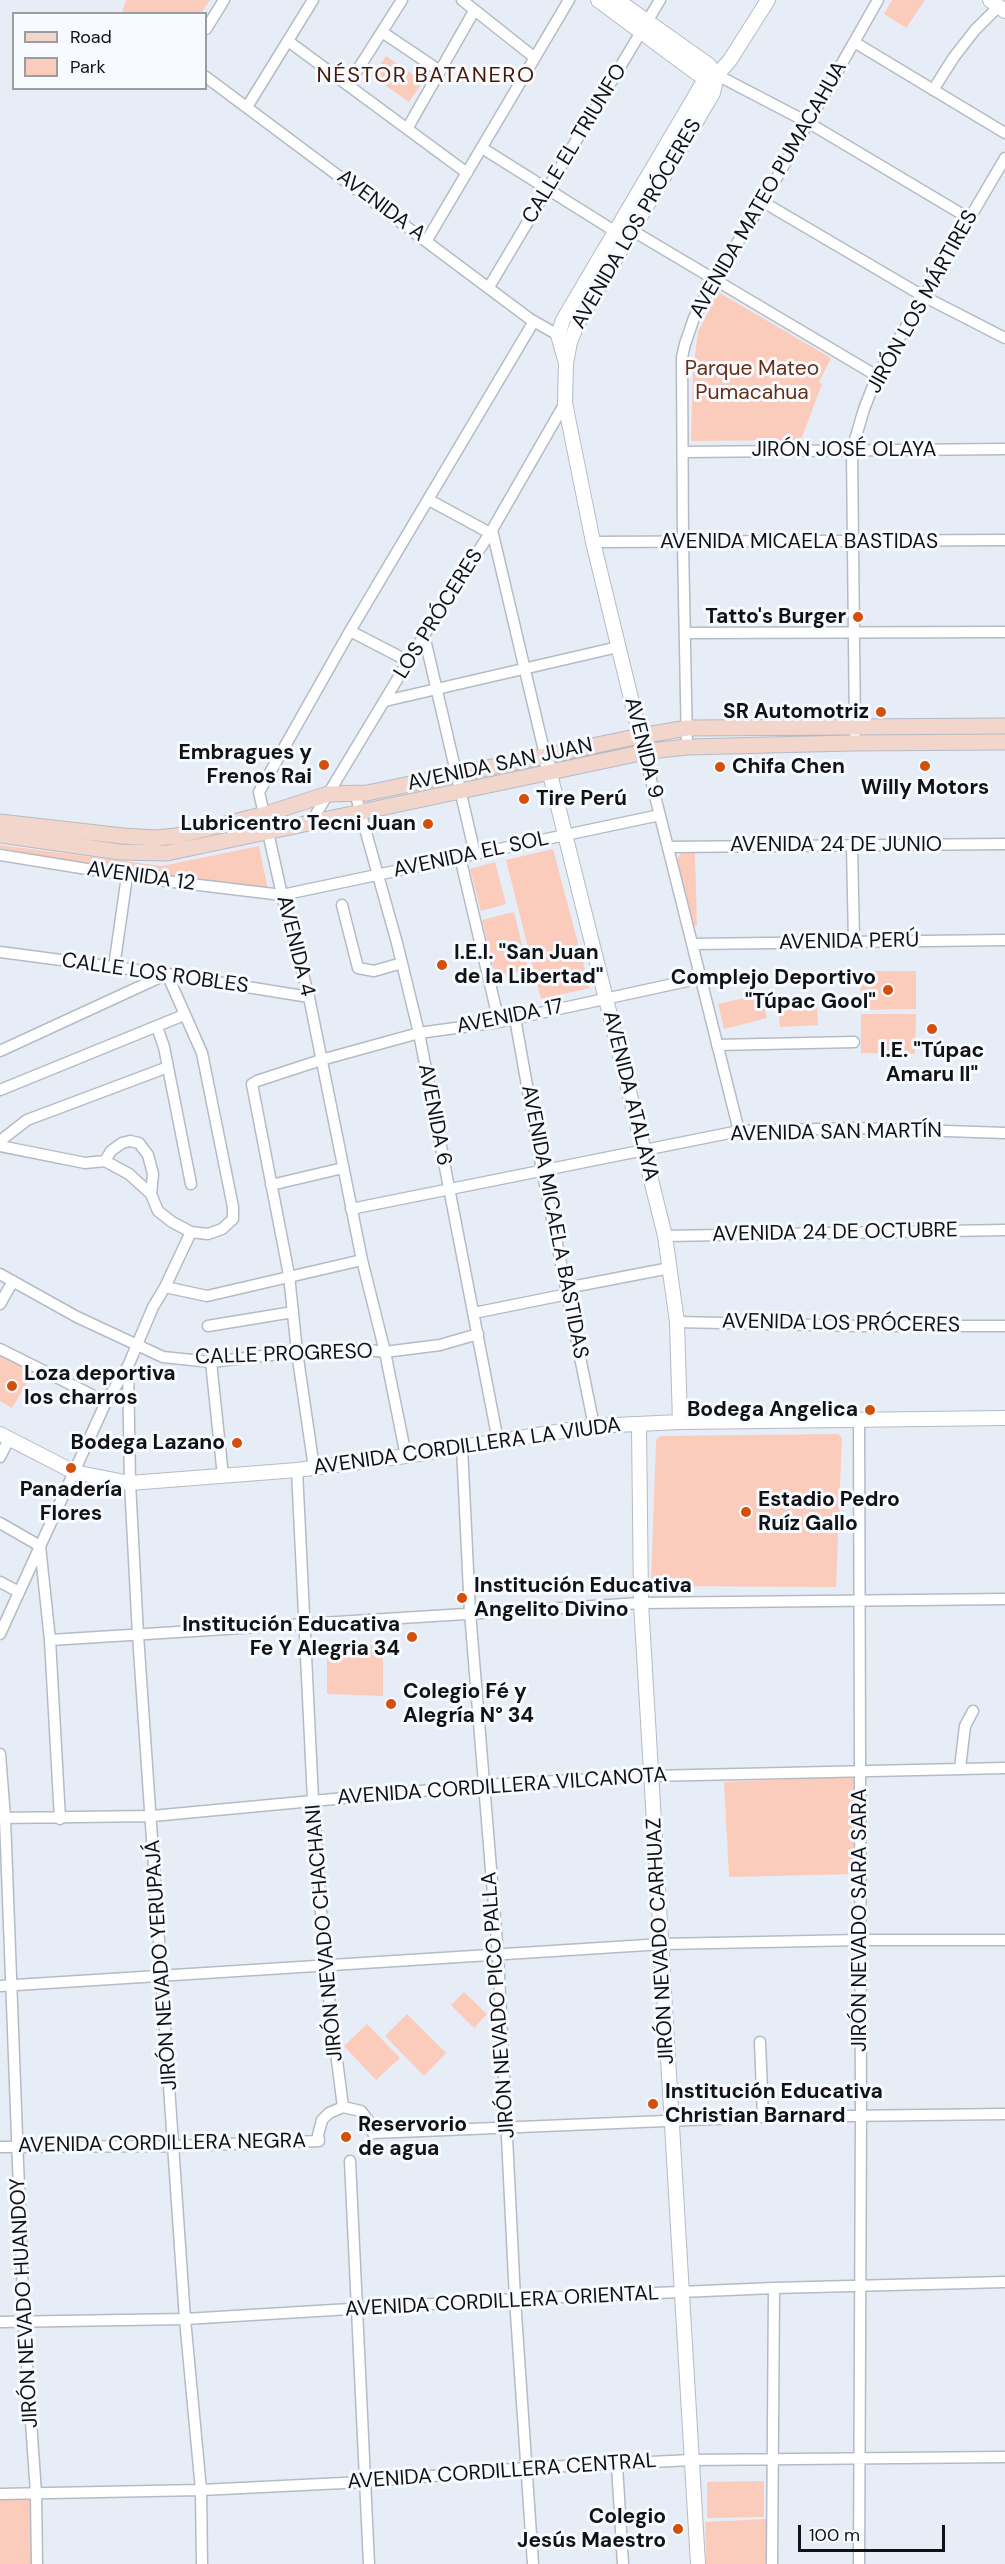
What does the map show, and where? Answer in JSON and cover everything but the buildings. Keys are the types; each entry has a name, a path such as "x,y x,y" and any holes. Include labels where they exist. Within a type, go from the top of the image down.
{"main road":[{"name":"AVENIDA SAN JUAN","path":"0,822 156,838 176,836 264,815 328,794 368,793 545,755 687,729 1005,726"},
{"name":"AVENIDA SAN JUAN","path":"0,835 153,855 183,851 644,752 687,747 856,742 1005,742"}],"street":[{"path":"207,27 224,0"},
{"path":"248,107 313,0"},
{"path":"348,85 402,0"},
{"path":"462,0 535,58"},
{"path":"427,240 569,0"},
{"path":"598,0 709,65 717,75 809,123 970,219"},
{"path":"617,0 645,28"},
{"name":"CALLE EL TRIUNFO","path":"489,287 660,0"},
{"name":"AVENIDA LOS PRÓCERES","path":"566,363 558,335 563,320 701,86 717,75 739,48 768,0"},
{"name":"AVENIDA MATEO PUMACAHUA","path":"687,747 682,357 690,328 714,280 763,202 878,0"},
{"path":"933,90 975,30 1000,8"},
{"path":"407,129 474,11"},
{"path":"382,32 440,71"},
{"path":"288,40 467,173"},
{"path":"854,42 1005,133"},
{"name":"AVENIDA LOS PRÓCERES","path":"566,363 570,342 578,323 713,93 717,75"},
{"name":"AVENIDA A","path":"207,78 534,321 558,335"},
{"path":"482,148 616,232"},
{"name":"JIRÓN LOS MÁRTIRES","path":"856,742 852,450 877,376 1005,158"},
{"path":"763,202 923,296 1005,338"},
{"path":"633,231 877,376"},
{"name":"AVENIDA 4","path":"406,1456 385,1352 351,1209 309,998 282,895 259,789 534,321"},
{"name":"AVENIDA 9","path":"566,363 565,403 593,542 739,1131"},
{"name":"LOS PRÓCERES","path":"310,824 424,635 491,532 565,403"},
{"name":"JIRÓN JOSÉ OLAYA","path":"684,452 1005,449"},
{"path":"429,500 491,532"},
{"name":"AVENIDA ATALAYA","path":"491,532 665,1236 677,1322 680,1422"},
{"name":"AVENIDA MICAELA BASTIDAS","path":"593,542 683,544 1005,540"},
{"path":"350,631 408,661"},
{"path":"685,633 1005,632"},
{"path":"424,635 475,854"},
{"path":"385,700 618,647"},
{"name":"AVENIDA 6","path":"355,793 419,1033 498,1441"},
{"name":"AVENIDA EL SOL","path":"282,895 660,815"},
{"name":"AVENIDA 24 DE JUNIO","path":"668,847 1005,844"},
{"path":"852,845 854,942"},
{"name":"AVENIDA 12","path":"0,855 127,876 282,895"},
{"path":"460,857 499,1022"},
{"path":"114,967 127,876"},
{"path":"342,905 358,968 374,971 402,963"},
{"name":"AVENIDA PERÚ","path":"692,944 1005,940"},
{"name":"CALLE LOS ROBLES","path":"0,952 167,974 309,998"},
{"path":"0,1051 167,974 202,1053 233,1207 232,1219 222,1229 208,1234 191,1232 158,1211 151,1194 129,1174 105,1161 86,1163 0,1146"},
{"name":"AVENIDA 17","path":"272,1185 252,1084 256,1081 419,1033 499,1022 700,978"},
{"path":"0,1090 184,1015"},
{"name":"AVENIDA MICAELA BASTIDAS","path":"515,1018 542,1170 594,1426"},
{"path":"157,1027 168,1067 191,1184"},
{"path":"717,1045 854,1042"},
{"path":"0,1141 27,1120 168,1067"},
{"name":"AVENIDA SAN MARTÍN","path":"351,1209 739,1131 858,1128 1005,1133"},
{"path":"105,1161 111,1151 122,1143 130,1141 139,1143 148,1155 153,1174 151,1194"},
{"path":"314,1468 297,1352 289,1275 272,1185 343,1168"},
{"name":"AVENIDA 24 DE OCTUBRE","path":"665,1236 1005,1230"},
{"path":"1,1627 106,1402 128,1366 153,1307 191,1232"},
{"path":"165,1287 207,1296 289,1275 362,1260"},
{"path":"474,1312 670,1268"},
{"name":"CALLE PROGRESO","path":"0,1274 77,1317 163,1357 211,1362 297,1352 360,1349 385,1352 440,1345 478,1334"},
{"path":"0,1304 13,1281"},
{"path":"208,1326 292,1312"},
{"name":"AVENIDA LOS PRÓCERES","path":"677,1322 1005,1326"},
{"path":"0,1349 106,1402"},
{"path":"211,1362 223,1476"},
{"name":"JIRÓN NEVADO YERUPAJÁ","path":"128,1366 130,1483 138,1635 175,2145 185,2319 201,2490 202,2564"},
{"name":"AVENIDA CORDILLERA LA VIUDA","path":"5,1437 74,1472 130,1483 314,1468 594,1426 680,1422 1005,1418"},
{"name":"JIRÓN NEVADO SARA SARA","path":"859,1419 861,2115 859,2564"},
{"name":"JIRÓN NEVADO CARHUAZ","path":"639,1425 640,1603 663,1944 698,2564"},
{"path":"0,1457 5,1437"},
{"name":"JIRÓN NEVADO PICO PALLA","path":"462,1447 470,1612 498,1955 515,2299 533,2564"},
{"name":"JIRÓN NEVADO CHACHANI","path":"297,1470 313,1800 324,1967 343,2107"},
{"path":"0,1523 40,1546"},
{"path":"40,1546 50,1640 60,1819"},
{"path":"0,1582 18,1592"},
{"path":"50,1640 640,1603 1005,1599"},
{"path":"960,1768 965,1726 973,1711"},
{"name":"JIRÓN NEVADO HUANDOY","path":"0,1754 5,1986 18,2147 24,2322 36,2493 37,2564"},
{"name":"AVENIDA CORDILLERA VILCANOTA","path":"3,1818 152,1816 484,1785 651,1776 1005,1768"},
{"path":"5,1986 663,1944 1005,1940"},
{"path":"760,2042 763,2117"},
{"path":"343,2107 352,2107 366,2116 373,2133 763,2117 1005,2114"},
{"name":"AVENIDA CORDILLERA NEGRA","path":"0,2147 319,2141 322,2120 329,2113 343,2107"},
{"path":"350,2161 363,2481 369,2564"},
{"name":"AVENIDA CORDILLERA ORIENTAL","path":"0,2322 185,2319 515,2299 774,2288 1005,2282"},
{"path":"772,2564 774,2288"},
{"name":"AVENIDA CORDILLERA CENTRAL","path":"0,2494 201,2490 363,2481 525,2468 692,2460 1005,2457"},
{"path":"617,2465 623,2564"}],"green space":[{"path":"126,0 210,0 202,12 122,12"},
{"path":"892,0 925,0 906,28 884,14"},
{"path":"386,56 423,82 409,102 372,76"},
{"name":"Parque Mateo Pumacahua","path":"718,292 831,358 819,382 822,384 801,440 691,441 693,373 698,332"},
{"path":"0,845 162,866 259,846 268,890 138,873 0,848"},
{"path":"553,849 590,988 541,999 506,860"},
{"path":"681,853 695,853 697,926 693,926 677,859"},
{"path":"495,862 506,904 481,911 470,869"},
{"path":"514,912 528,969 496,977 482,920"},
{"name":"Complejo Deportivo \"Túpac Gool\"","path":"861,971 916,971 916,1009 860,1010"},
{"path":"761,994 767,1018 724,1029 718,1004"},
{"path":"817,1000 818,1025 780,1027 778,1003"},
{"path":"861,1014 916,1014 915,1054 861,1053"},
{"name":"Loza deportiva los charros","path":"0,1352 34,1371 12,1408 0,1401"},
{"name":"Estadio Pedro Ruíz Gallo","path":"838,1434 842,1438 836,1587 654,1586 651,1583 656,1440 660,1436"},
{"path":"383,1644 383,1696 327,1694 327,1648"},
{"path":"855,1776 856,1874 729,1877 724,1782"},
{"path":"464,1992 487,2014 474,2028 451,2005"},
{"path":"407,2014 446,2053 424,2076 385,2036"},
{"path":"367,2024 400,2058 376,2080 344,2046"},
{"path":"764,2481 764,2517 707,2518 707,2482"},
{"path":"33,2498 34,2564 0,2564 0,2500"},
{"path":"767,2519 768,2564 706,2564 705,2522"}],"place":[{"name":"Tatto's Burger","path":"858,617"},
{"name":"SR Automotriz","path":"881,712"},
{"name":"Embragues y Frenos Rai","path":"324,765"},
{"name":"Willy Motors","path":"925,766"},
{"name":"Chifa Chen","path":"720,767"},
{"name":"Tire Perú","path":"524,799"},
{"name":"Lubricentro Tecni Juan","path":"428,824"},
{"name":"I.E.I. \"San Juan de la Libertad\"","path":"442,965"},
{"name":"Complejo Deportivo \"Túpac Gool\"","path":"888,990"},
{"name":"I.E. \"Túpac Amaru II\"","path":"932,1029"},
{"name":"Loza deportiva los charros","path":"12,1386"},
{"name":"Bodega Angelica","path":"870,1410"},
{"name":"Bodega Lazano","path":"237,1443"},
{"name":"Panadería Flores","path":"71,1468"},
{"name":"Estadio Pedro Ruíz Gallo","path":"746,1512"},
{"name":"Institución Educativa Angelito Divino","path":"462,1598"},
{"name":"Institución Educativa Fe Y Alegria 34","path":"412,1637"},
{"name":"Colegio Fé y Alegría N° 34","path":"391,1704"},
{"name":"Institución Educativa Christian Barnard","path":"653,2104"},
{"name":"Reservorio de agua","path":"346,2137"},
{"name":"Colegio Jesús Maestro","path":"678,2529"}],"district":[{"name":"NÉSTOR BATANERO","path":"426,76"}]}
